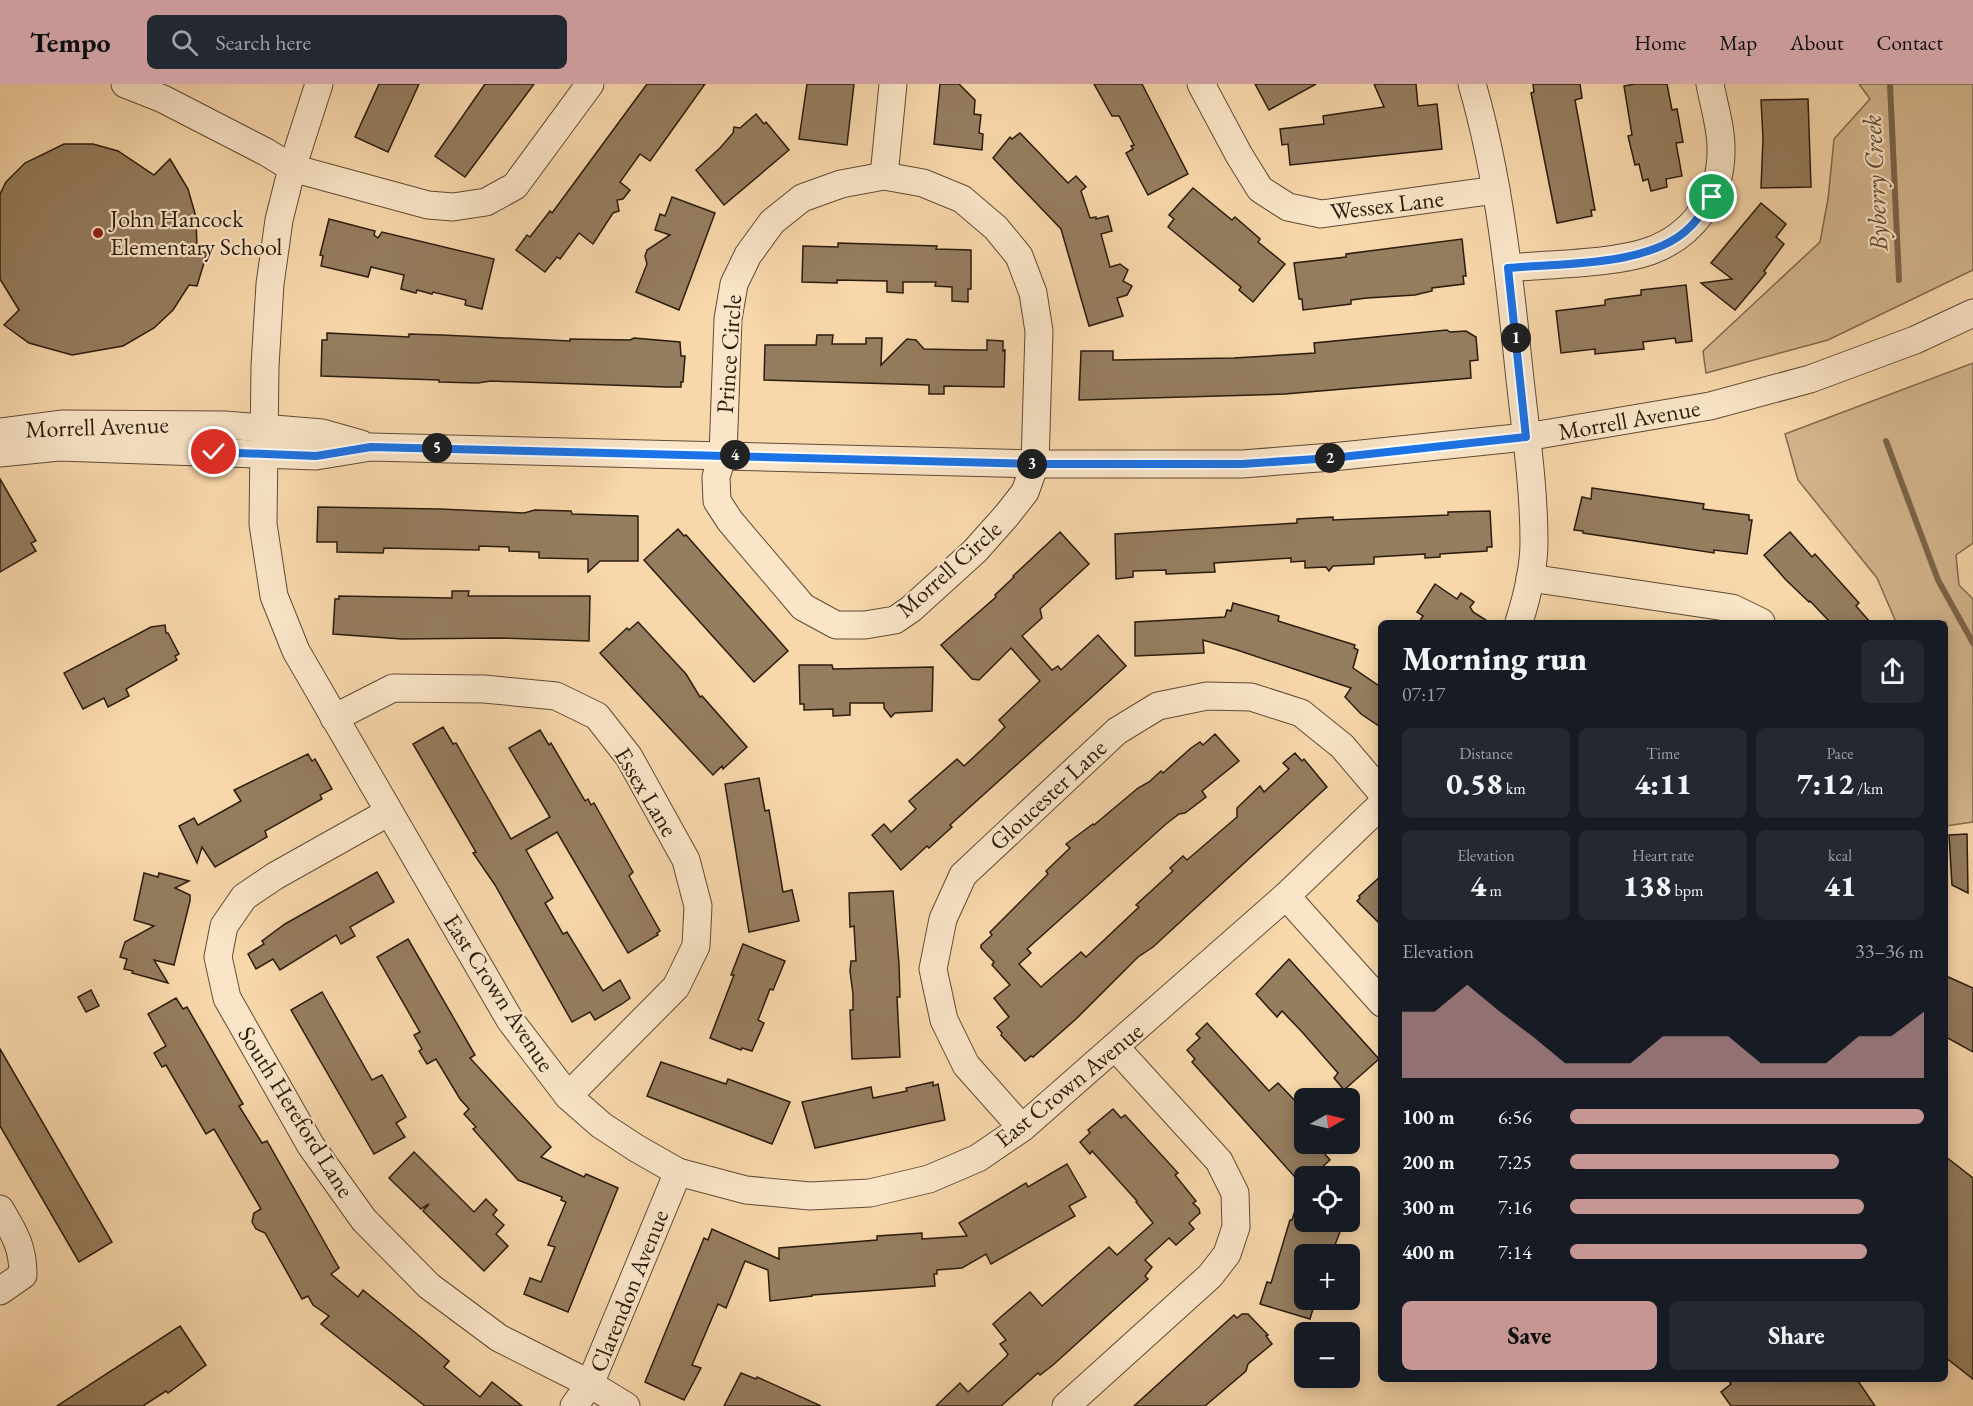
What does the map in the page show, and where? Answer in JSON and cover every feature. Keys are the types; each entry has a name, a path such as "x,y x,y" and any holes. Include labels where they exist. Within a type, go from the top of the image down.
{"street":[{"path":"125,84 163,99 292,168 428,205 453,207 486,202 515,186 590,84"},
{"name":"East Crown Avenue","path":"319,84 292,168 279,220 270,284 263,440 263,524 274,596 296,651 510,1020 568,1096 601,1125 678,1172 746,1190 810,1196 870,1193 929,1179 978,1158 1022,1128 1116,1048 1286,896 1378,808"},
{"path":"884,176 893,84"},
{"name":"Wessex Lane","path":"1201,84 1260,189 1288,207 1321,214 1496,190"},
{"path":"1472,84 1483,120 1508,268 1526,437 1534,544 1530,578 1520,620"},
{"path":"1508,268 1612,259 1650,251 1690,227 1712,197 1722,151 1710,84"},
{"name":"Prince Circle","path":"723,454 728,319 734,285 748,255 772,222 802,198 841,184 884,176 923,183 962,199 996,228 1018,256 1033,293 1039,331 1035,464"},
{"name":"Morrell Avenue","path":"0,453 59,447 263,440 322,433 371,447 723,454 1035,464 1242,464 1332,458 1526,437 1662,416 1754,395 1810,379 1895,347 1973,313"},
{"name":"Morrell Avenue","path":"0,432 63,424 118,423 263,440"},
{"name":"Morrell Circle","path":"723,454 716,477 717,501 730,521 803,608 836,625 895,620 920,602 975,551 1007,515 1025,492 1035,464"},
{"path":"1530,578 1732,608 1757,620"},
{"name":"Essex Lane","path":"334,718 393,688 484,689 556,696 597,716 629,757 686,860 698,906 696,946 676,987 568,1096"},
{"name":"Gloucester Lane","path":"1022,1128 966,1065 944,1020 933,969 943,919 963,875 1117,731 1158,706 1207,696 1251,697 1301,713 1342,746 1378,788"},
{"name":"South Hereford Lane","path":"388,812 275,876 244,897 224,926 218,957 226,998 311,1146 364,1220 429,1286 499,1338 590,1384 626,1406"},
{"path":"1286,896 1378,999"},
{"path":"1066,1406 1210,1276 1227,1254 1236,1227 1235,1193 1219,1161 1116,1048"},
{"name":"Clarendon Avenue","path":"574,1406 590,1384 678,1172"},
{"path":"0,1209 17,1238 23,1254 23,1275 0,1291"}],"shaded area":[{"path":"1859,84 1973,84 1973,270 1828,340 1706,373 1703,351 1820,242 1828,199 1834,139 1870,99"},
{"path":"1973,363 1973,543 1956,555 1959,585 1973,599 1973,822 1948,826 1948,620 1895,620 1877,578 1798,480 1785,434"}],"building":[{"path":"379,84 419,84 388,152 355,137"},
{"path":"485,84 534,84 465,177 435,156"},
{"path":"647,84 705,84 650,161 640,154 620,182 630,190 623,199 617,200 619,211 613,213 593,244 579,233 560,259 557,257 545,272 516,250 527,235 530,237 550,211 552,213"},
{"path":"807,84 854,84 847,145 799,139"},
{"path":"940,84 959,84 975,100 974,114 981,115 979,133 983,134 982,150 934,144"},
{"path":"1094,84 1142,84 1188,174 1148,195 1126,153 1133,149 1131,146 1134,145 1119,116 1112,116"},
{"path":"1255,84 1316,84 1269,110"},
{"path":"1374,84 1416,84 1418,106 1437,104 1442,149 1290,165 1288,144 1282,145 1280,129 1324,124 1323,116 1384,107"},
{"path":"1533,84 1580,84 1582,98 1575,100 1595,210 1591,210 1592,216 1557,223 1531,93 1534,92"},
{"path":"1667,84 1672,110 1677,109 1683,142 1676,143 1682,176 1666,179 1667,187 1651,191 1648,179 1643,181 1639,164 1635,165 1628,136 1632,135 1624,86"},
{"path":"1808,99 1811,187 1761,188 1763,138 1761,100"},
{"path":"756,114 764,124 766,122 789,150 724,205 696,170 720,148 733,133 734,127 740,128"},
{"path":"1020,133 1068,183 1076,176 1086,187 1081,191 1090,218 1108,216 1112,231 1101,234 1110,267 1120,264 1128,270 1123,281 1132,286 1127,295 1117,298 1123,316 1089,326 1061,229 993,158 1010,137 1012,139"},
{"name":"John Hancock Elementary School","path":"64,144 93,144 118,151 154,175 170,159 188,189 196,217 197,250 207,253 197,286 189,285 173,310 154,328 123,346 72,355 29,343 4,325 19,310 0,279 0,194 6,182 25,163"},
{"path":"1193,188 1232,220 1235,217 1260,239 1258,242 1285,264 1253,302 1239,290 1241,287 1168,227 1174,219 1169,215"},
{"path":"672,197 715,213 679,310 636,292 647,264 645,256 647,250 670,235 655,230 660,214 665,216"},
{"path":"1761,203 1786,224 1776,237 1784,244 1764,271 1766,273 1735,310 1701,283 1732,279 1711,263"},
{"path":"329,219 375,231 374,235 378,238 382,232 494,259 482,309 465,305 466,300 433,292 432,294 417,290 416,293 401,289 404,275 371,267 368,277 321,266 323,256 320,255"},
{"path":"1462,239 1466,276 1463,276 1464,284 1432,288 1432,291 1415,295 1351,300 1351,304 1303,310 1302,299 1299,299 1294,263"},
{"path":"838,243 937,246 936,249 971,250 971,289 968,289 968,302 952,301 952,287 935,286 936,282 903,282 903,293 887,292 887,281 802,282 803,246 838,247"},
{"path":"1686,285 1692,341 1676,343 1675,338 1643,342 1644,349 1595,354 1595,349 1561,353 1556,311 1605,305 1605,300 1641,295 1641,290"},
{"path":"1447,330 1450,332 1466,331 1476,337 1478,360 1470,361 1471,378 1285,394 1079,400 1081,351 1113,351 1113,360 1234,358 1315,353 1314,343"},
{"path":"327,333 570,341 570,339 630,340 634,338 680,342 681,356 685,356 683,382 681,382 681,387 667,387 491,381 439,382 439,380 321,376 322,340 327,340"},
{"path":"817,335 833,335 832,344 866,344 866,338 882,338 881,365 907,339 916,340 924,349 970,350 987,350 987,340 1003,341 1003,351 1005,350 1004,387 944,386 944,394 929,394 929,385 764,380 765,345 816,345"},
{"path":"0,479 36,541 31,543 36,551 0,572"},
{"path":"1592,488 1704,504 1703,509 1749,515 1749,520 1752,520 1747,554 1714,550 1714,553 1574,530 1582,497 1591,499"},
{"path":"318,507 524,513 535,510 571,511 572,514 638,516 638,561 600,561 588,572 588,559 539,558 539,552 509,551 509,547 479,546 479,550 384,548 383,553 337,552 337,542 317,542"},
{"path":"1490,511 1492,547 1487,547 1487,551 1440,554 1440,557 1425,558 1425,554 1374,557 1374,564 1333,566 1329,571 1326,567 1305,568 1305,561 1291,562 1291,558 1214,563 1215,572 1166,574 1166,570 1133,571 1133,577 1116,579 1115,534 1297,523 1297,519 1333,517 1333,520"},
{"path":"678,529 684,536 686,535 788,651 754,682 644,560"},
{"path":"1060,532 1089,564 1040,609 1042,618 1022,636 1052,670 1058,666 1061,670 1098,635 1126,666 950,825 952,827 929,848 927,846 901,870 872,835 884,824 891,832 916,809 909,801 957,759 964,766 1005,727 999,720 1040,681 1011,648 979,680 972,679 941,645 996,597 995,595 1013,576"},
{"path":"1790,532 1812,557 1815,554 1859,603 1856,606 1868,620 1828,620 1786,580 1764,555"},
{"path":"1435,584 1457,599 1461,593 1474,602 1470,607 1473,612 1486,620 1420,620 1423,616 1417,612"},
{"path":"452,591 469,591 468,596 590,596 589,641 499,638 402,639 333,634 335,599 339,599 339,596 452,598"},
{"path":"1233,603 1279,616 1278,621 1355,645 1354,648 1358,650 1353,668 1378,685 1378,725 1361,714 1345,697 1351,688 1203,640 1204,653 1135,656 1135,622 1225,617 1227,610 1231,611"},
{"path":"638,622 686,674 700,697 702,696 747,747 713,775 600,653 627,628 629,630"},
{"path":"165,625 166,633 179,654 175,656 177,660 126,689 129,696 108,707 104,698 83,709 64,673 151,627"},
{"path":"799,665 832,665 833,669 933,667 932,711 895,713 891,717 884,708 884,703 850,703 850,715 833,716 833,709 804,710 804,704 800,704"},
{"path":"443,727 453,744 456,743 511,839 550,817 509,748 540,730 549,745 551,743 585,801 588,799 591,805 594,803 633,872 629,876 660,931 658,935 628,953 557,832 526,850 553,898 545,903 563,934 567,932 603,991 620,980 630,998 595,1020 590,1012 572,1022 495,885 473,853 476,852 413,744"},
{"path":"1215,734 1239,761 1202,791 1206,797 1166,824 1027,949 1031,953 1019,964 1041,987 1081,952 1086,957 1139,907 1136,905 1173,871 1170,868 1183,856 1187,860 1237,817 1237,808 1260,786 1264,792 1289,769 1283,763 1295,753 1302,761 1304,759 1327,787 1153,947 1138,957 1076,1019 1033,1057 1025,1061 1001,1035 997,1027 1009,1017 994,998 1010,985 992,965 994,962 981,948 981,945 992,935 990,932 1048,874 1046,871 1070,848 1066,844 1094,825 1161,771 1163,773 1191,748 1200,742 1203,745"},
{"path":"308,754 312,761 315,759 332,789 320,795 322,799 265,831 267,837 215,867 202,847 197,863 179,826 194,818 198,825 241,801 234,790"},
{"path":"759,778 765,811 769,810 783,892 792,890 799,921 749,932 725,784"},
{"path":"1967,834 1968,893 1952,885 1949,835"},
{"path":"377,872 394,902 350,927 355,936 341,944 336,935 280,970 273,959 256,969 248,954 264,944 262,941 285,924"},
{"path":"144,873 158,877 159,873 189,881 175,888 190,895 190,901 174,965 154,960 168,983 124,969 127,959 120,957 125,942 154,926 134,920"},
{"path":"1378,879 1378,922 1357,901 1359,896"},
{"path":"893,891 899,964 900,997 897,997 900,1057 852,1059 850,1010 853,1010 853,994 850,971 851,961 856,961 854,926 850,927 849,893"},
{"path":"408,939 475,1055 470,1058 551,1147 541,1157 584,1177 586,1174 618,1188 568,1312 524,1294 530,1278 541,1282 555,1247 548,1245 566,1202 561,1200 562,1197 518,1180 473,1129 476,1127 464,1114 469,1109 460,1099 436,1059 427,1064 419,1051 422,1049 414,1035 420,1032 377,957"},
{"path":"743,944 785,961 773,990 770,989 758,1020 764,1023 752,1051 742,1048 741,1050 710,1038"},
{"path":"1289,959 1378,1060 1346,1088 1342,1088 1334,1078 1338,1073 1303,1033 1282,1011 1277,1017 1256,994"},
{"path":"1948,977 1973,988 1973,1052 1948,1038"},
{"path":"91,990 99,1006 86,1012 78,997"},
{"path":"322,992 372,1080 382,1075 406,1117 396,1123 405,1137 374,1154 291,1010"},
{"path":"176,998 183,1009 187,1007 243,1104 239,1106 262,1143 267,1141 339,1268 331,1274 358,1297 363,1290 423,1339 449,1361 444,1367 480,1397 492,1382 522,1406 425,1406 321,1324 329,1316 313,1305 308,1296 302,1299 265,1233 256,1229 252,1222 254,1213 261,1209 214,1129 206,1134 166,1065 162,1067 154,1053 166,1046 148,1014"},
{"path":"1207,1023 1269,1091 1278,1083 1294,1100 1294,1154 1325,1154 1330,1160 1323,1166 1294,1166 1294,1176 1192,1062 1195,1059 1187,1050 1200,1038 1196,1034"},
{"path":"0,1049 112,1242 79,1262 0,1126"},
{"path":"661,1062 726,1084 728,1079 790,1102 772,1144 647,1096"},
{"path":"933,1082 933,1086 938,1084 945,1120 815,1148 802,1102 871,1087 873,1098 907,1091 906,1088"},
{"path":"1113,1109 1121,1118 1125,1115 1178,1173 1175,1175 1196,1201 1193,1203 1199,1209 1200,1213 1189,1223 1194,1229 1176,1245 1169,1238 1145,1260 1152,1267 1145,1276 1148,1279 1053,1365 1040,1375 1038,1373 1001,1406 936,1406 960,1383 968,1392 1006,1357 1008,1354 1000,1344 1006,1340 993,1324 1030,1292 1042,1306 1109,1247 1117,1255 1153,1223 1137,1201 1092,1151 1090,1154 1080,1142 1090,1133 1088,1130"},
{"path":"414,1152 474,1212 486,1199 497,1210 493,1215 504,1225 496,1234 508,1246 484,1271 423,1211 429,1204 421,1209 389,1178"},
{"path":"1948,1159 1973,1178 1973,1379 1948,1360"},
{"path":"1067,1164 1086,1197 1069,1206 1075,1216 991,1264 986,1254 962,1268 937,1270 937,1274 934,1274 935,1286 812,1295 770,1301 768,1270 745,1261 726,1308 718,1304 692,1365 701,1368 684,1400 645,1382 704,1238 708,1240 712,1229 779,1259 779,1248 877,1240 877,1236 922,1233 922,1239 967,1236 959,1223 1026,1183 1028,1187"},
{"path":"1294,1214 1294,1232 1340,1232 1335,1244 1294,1244 1294,1310 1313,1310 1310,1319 1260,1304 1267,1282 1271,1283 1290,1220"},
{"path":"1242,1314 1248,1314 1268,1335 1266,1336 1272,1344 1248,1364 1246,1371 1205,1406 1134,1406 1234,1315 1237,1318"},
{"path":"180,1326 206,1365 168,1393 166,1391 143,1406 57,1406"},
{"path":"741,1373 756,1379 757,1377 821,1406 724,1406"},
{"path":"1730,1382 1859,1382 1875,1406 1731,1406 1721,1392 1731,1384"}],"waterway":[{"name":"Byberry Creek","path":"1890,84 1899,280"},
{"name":"Byberry Creek","path":"1886,441 1938,580 1973,643"}],"place":[{"name":"John Hancock Elementary School","path":"98,233"}],"route":[{"path":"214,452 316,456 371,447 723,454 1035,464 1242,464 1332,458 1526,437 1508,268 1612,259 1650,251 1690,227 1712,197"}]}
